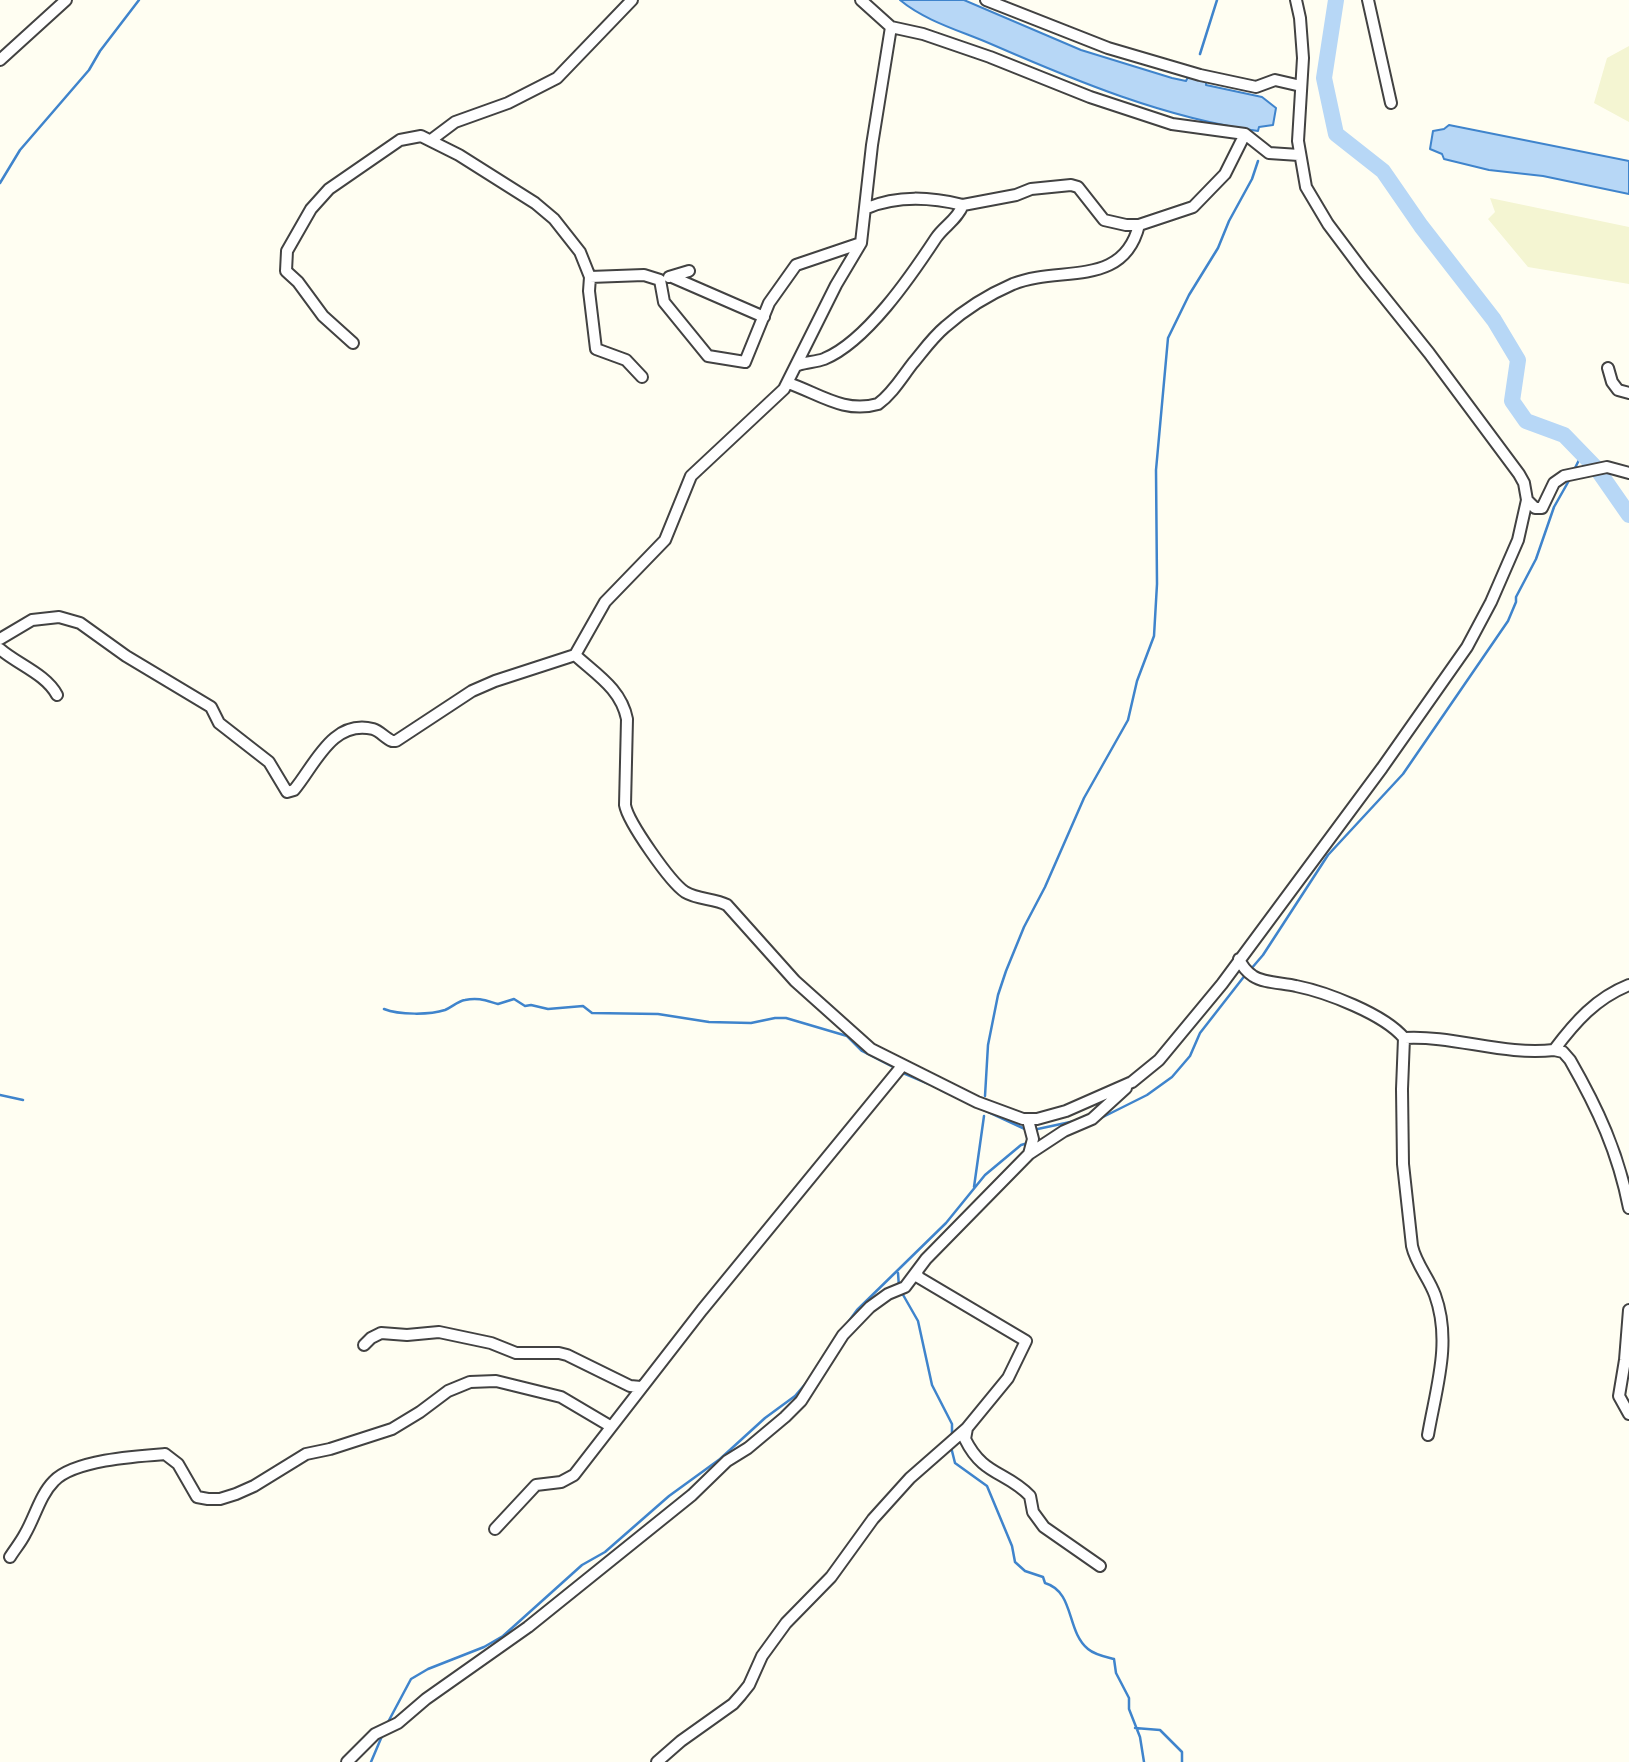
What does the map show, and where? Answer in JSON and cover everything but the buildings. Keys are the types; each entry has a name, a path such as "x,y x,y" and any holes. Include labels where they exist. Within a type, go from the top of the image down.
{"street":[{"path":"0,60 66,0"},
{"path":"431,140 446,126 501,106 556,78 632,0"},
{"path":"861,0 891,27 923,34 979,53 1090,97 1172,124 1245,134 1269,153 1299,155"},
{"path":"986,0 1108,48 1200,75 1256,87 1275,80 1301,86"},
{"path":"347,1762 375,1734 398,1723 426,1699 528,1627 692,1495 727,1461 766,1433 800,1401 843,1335 880,1298 905,1287 926,1259 1029,1154 1064,1131 1093,1119 1146,1072 1214,995 1376,778 1467,647 1491,602 1518,540 1527,500 1524,484 1429,353 1328,224 1306,187 1299,155 1302,32 1296,0"},
{"path":"1368,0 1391,103"},
{"path":"0,639 32,620 59,617 80,623 126,656 211,707 219,723 269,762 287,792 294,790 323,750 344,731 355,728 369,729 396,741 472,691 575,655 604,602 665,540 691,476 788,383 836,285 861,243 872,145 891,27"},
{"path":"867,208 905,197 963,205 1031,190 1071,185 1079,187 1104,220 1139,225 1193,207 1225,174 1245,134"},
{"path":"353,343 323,316 298,282 286,271 287,251 311,209 329,189 405,138 421,136 548,212 580,253 590,276 589,291 596,349 626,360 642,377"},
{"path":"798,365 822,359 849,344 902,288 938,235 955,220 963,205"},
{"path":"788,383 840,404 855,407 878,404 944,327 954,320 1017,283 1057,274 1089,272 1112,265 1132,242 1139,225"},
{"path":"660,280 664,302 708,356 745,362 769,303 796,265 861,243"},
{"path":"590,276 645,275 660,280 689,271"},
{"path":"672,276 764,317"},
{"path":"1608,368 1612,382 1618,390 1629,393"},
{"path":"1527,500 1535,508 1542,508 1554,483 1564,476 1606,467 1629,473"},
{"path":"0,649 47,682 57,695"},
{"path":"575,655 620,696 624,706 627,719 627,814 640,836 681,889 695,897 727,905 774,959 831,1015 871,1048 977,1102 1028,1120 1059,1113 1132,1082"},
{"path":"1239,959 1242,966 1255,978 1331,996 1391,1026 1405,1038 1563,1052 1570,1059 1608,1131 1629,1208"},
{"path":"1554,1050 1593,1005 1629,985"},
{"path":"1405,1038 1403,1151 1412,1246 1414,1256 1436,1296 1444,1348 1428,1435"},
{"path":"495,1529 536,1485 561,1482 574,1475 641,1387 902,1066"},
{"path":"1028,1120 1033,1139 1029,1154"},
{"path":"657,1762 681,1741 733,1704 749,1685 762,1657 786,1623 831,1577 879,1512 910,1478 967,1428 1008,1378 1026,1341 918,1277 917,1272"},
{"path":"1629,1310 1619,1396 1629,1414"},
{"path":"364,1345 376,1335 389,1332 407,1335 439,1332 453,1334 491,1343 516,1353 567,1355 630,1386 641,1387"},
{"path":"10,1557 47,1491 54,1481 65,1473 108,1462 165,1454 178,1464 197,1497 219,1499 254,1486 306,1454 392,1429 448,1391 470,1382 496,1381 561,1397 610,1426"},
{"path":"967,1428 965,1440 977,1460 989,1471 1024,1490 1030,1496 1033,1512 1044,1527 1100,1566"}],"green space":[{"path":"1629,46 1629,122 1594,103 1607,58"},
{"path":"1490,198 1629,227 1629,284 1528,267 1488,219 1495,212"}],"water":[{"path":"900,0 964,0 1081,50 1172,78 1186,81 1188,77 1206,81 1206,85 1262,97 1276,108 1273,125 1259,127 1258,131 1155,108 944,25"},
{"path":"1449,125 1629,161 1629,194 1543,176 1489,170 1444,159 1442,154 1430,149 1433,131"}],"waterway":[{"path":"0,183 20,150 89,70 139,0"},
{"path":"1200,54 1217,0"},
{"path":"1336,0 1324,78 1336,134 1383,171 1421,226 1494,320 1518,360 1512,401 1526,421 1564,435 1597,469 1629,515"},
{"path":"985,1096 988,1045 998,995 1006,971 1084,798 1128,720 1137,681 1154,636 1157,584 1156,470 1168,338 1189,295 1218,248 1258,161"},
{"path":"1575,468 1582,454"},
{"path":"1251,969 1263,955 1328,855 1403,774 1508,621 1516,597 1536,559 1554,507 1571,477"},
{"path":"1101,1118 1147,1095 1172,1077 1190,1056 1200,1033 1246,974"},
{"path":"384,1009 406,1013 439,1012 470,999 498,1004 514,999 525,1006 548,1009 583,1006 592,1013 658,1014 709,1022 751,1023 786,1018 847,1036 862,1051 895,1068"},
{"path":"903,1073 929,1084"},
{"path":"941,1090 1027,1130"},
{"path":"0,1095 23,1100"},
{"path":"974,1187 984,1116"},
{"path":"1033,1130 1075,1121"},
{"path":"846,1325 857,1310 946,1223 985,1175 1021,1145 1028,1143"},
{"path":"898,1273 899,1287"},
{"path":"902,1293 918,1321 932,1385 952,1424 952,1437"},
{"path":"387,1724 411,1679 503,1636 582,1565 605,1552 669,1496 720,1459 765,1418 795,1396 807,1382"},
{"path":"951,1447 955,1463 987,1486 1012,1546 1015,1562 1025,1571 1043,1577 1045,1583 1061,1595 1076,1632 1088,1649 1114,1659 1116,1673 1129,1698 1129,1709 1140,1737 1144,1762"},
{"path":"1135,1728 1160,1730 1182,1752 1182,1762"},
{"path":"371,1762 382,1736"}]}
